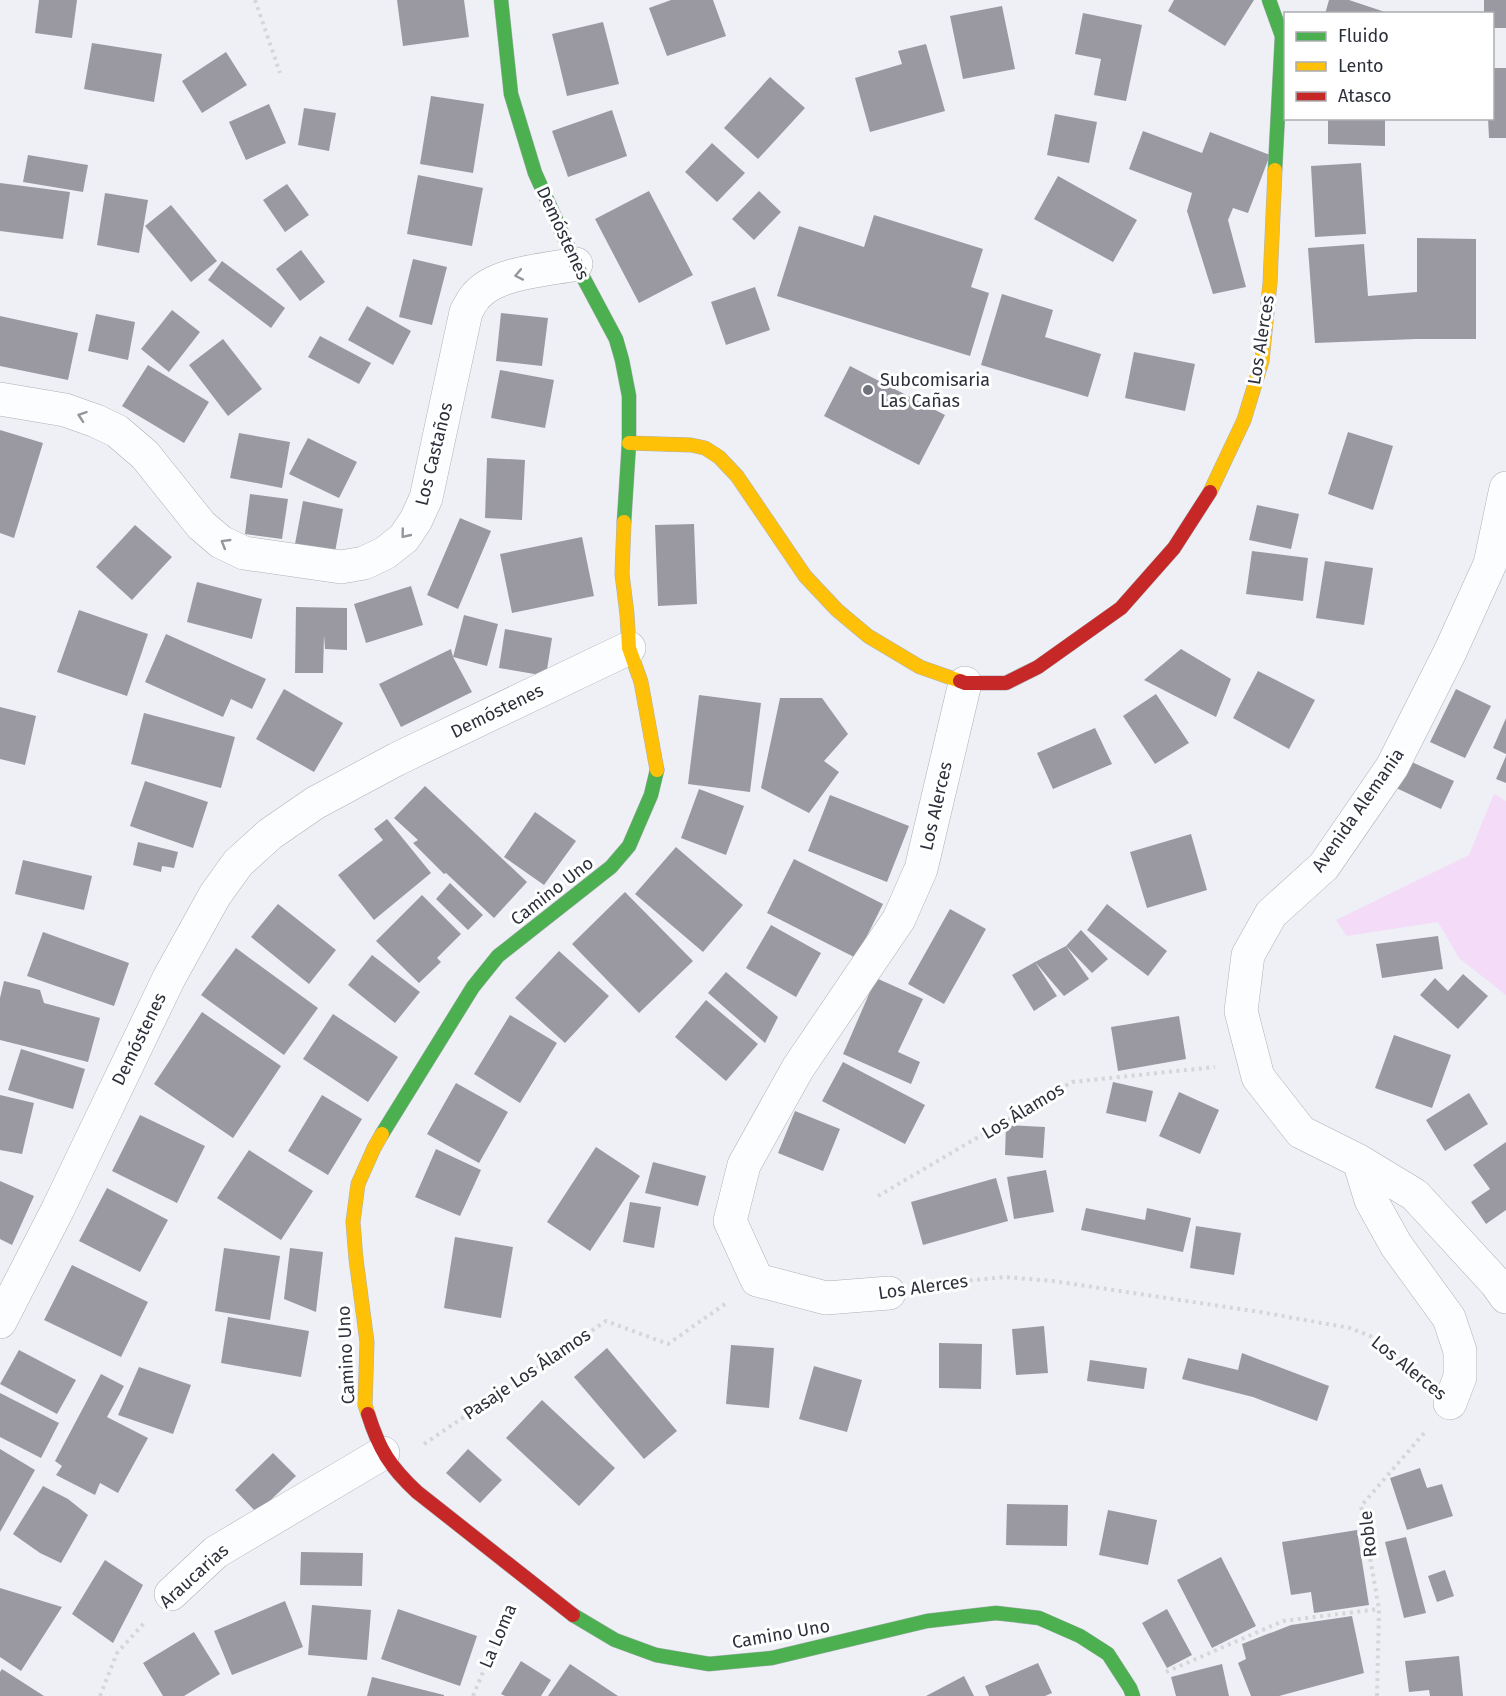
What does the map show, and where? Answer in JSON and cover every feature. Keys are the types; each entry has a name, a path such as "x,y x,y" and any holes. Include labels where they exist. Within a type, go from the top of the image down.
{"street":[{"name":"Demóstenes","path":"0,1322 58,1209 169,978 215,895 238,863 270,834 315,803 397,759 629,648 622,552 629,396 622,360 616,339 576,264 535,173 511,94 501,0"},
{"name":"Los Alerces","path":"628,444 691,445 705,448 719,457 737,476 805,576 837,610 868,636 920,667 965,683 1006,682 1038,667 1121,609 1174,548 1212,489 1245,420 1262,361 1270,283 1282,36 1269,0"},
{"name":"Los Castaños","path":"0,399 65,410 117,431 145,455 201,525 221,542 244,553 341,567 364,563 385,553 404,538 416,520 426,498 466,312 475,297 489,284 506,277 576,264"},
{"name":"Avenida Alemania","path":"1506,488 1491,564 1392,767 1324,866 1271,914 1248,955 1241,1011 1258,1077 1301,1132 1359,1161 1415,1196 1496,1283 1506,1297"},
{"name":"Camino Uno","path":"629,648 641,682 657,769 651,795 629,846 611,867 498,956 473,987 374,1149 358,1185 353,1222 367,1342 365,1405 373,1430 398,1474 417,1492 568,1612 615,1640 656,1655 709,1664 772,1658 927,1621 996,1613 1039,1618 1080,1636 1108,1654 1131,1692"},
{"name":"Los Alerces","path":"889,1293 826,1298 757,1280 730,1221 744,1165 798,1068 898,919 921,869 965,683"},
{"name":"Los Alerces","path":"1359,1161 1371,1200 1396,1245 1449,1318 1460,1351 1460,1377 1450,1403"},
{"name":"Araucarias","path":"171,1594 216,1552 388,1459"}],"path":[{"path":"255,0 280,73"},
{"name":"Los Álamos","path":"878,1196 1072,1082 1255,1063"},
{"name":"Los Alerces","path":"889,1293 943,1282 1005,1277 1064,1282 1350,1328 1375,1338 1450,1403"},
{"name":"Pasaje Los Álamos","path":"388,1459 606,1321 668,1344 757,1280"},
{"name":"Roble","path":"1377,1696 1379,1609 1361,1506 1450,1403"},
{"name":"La Loma","path":"473,1696 523,1576"},
{"name":"Araucarias","path":"100,1696 117,1653 171,1594"},
{"path":"1131,1692 1283,1621 1379,1609"}],"shaded area":[{"path":"1494,794 1506,801 1506,995 1459,958 1438,922 1347,936 1336,920 1469,855"}],"building":[{"path":"39,0 77,0 72,38 35,33"},
{"path":"397,0 464,0 469,37 403,46"},
{"path":"671,0 713,0 726,36 667,56 649,8"},
{"path":"1174,0 1254,0 1225,46 1168,11"},
{"path":"1329,0 1349,0 1385,12 1326,12"},
{"path":"1484,0 1506,0 1506,28 1494,28 1494,12 1484,12"},
{"path":"1002,6 1015,69 963,79 950,16"},
{"path":"1083,13 1142,25 1126,101 1094,95 1101,59 1075,54"},
{"path":"603,22 619,84 567,96 552,34"},
{"path":"92,43 162,54 154,102 84,89"},
{"path":"926,44 945,111 870,132 855,78 902,64 898,51"},
{"path":"226,52 247,85 202,113 182,81"},
{"path":"1494,68 1506,68 1506,138 1489,138 1488,120 1494,120"},
{"path":"770,77 805,108 758,159 724,128"},
{"path":"431,96 484,104 473,173 420,164"},
{"path":"269,104 286,143 246,160 229,122"},
{"path":"304,108 336,113 329,151 298,145"},
{"path":"612,110 627,156 568,177 552,131"},
{"path":"1055,114 1097,122 1089,163 1047,155"},
{"path":"1328,120 1385,120 1385,146 1328,144"},
{"path":"1143,131 1202,153 1210,132 1270,155 1248,213 1233,208 1228,220 1246,287 1213,294 1187,211 1192,193 1129,169"},
{"path":"712,143 745,173 717,202 685,172"},
{"path":"28,155 88,165 83,192 23,182"},
{"path":"1361,163 1366,234 1315,237 1311,166"},
{"path":"418,175 483,188 472,246 407,234"},
{"path":"1058,176 1137,220 1113,262 1034,219"},
{"path":"0,183 70,192 63,239 0,231"},
{"path":"287,184 309,215 285,232 263,200"},
{"path":"649,191 693,275 639,303 595,219"},
{"path":"759,191 781,212 754,240 732,219"},
{"path":"105,193 148,200 139,253 97,245"},
{"path":"171,205 217,261 191,282 145,226"},
{"path":"874,215 983,249 971,287 989,293 970,356 777,296 799,226 864,247"},
{"path":"1417,238 1476,239 1476,339 1315,343 1308,248 1364,244 1368,296 1417,292"},
{"path":"301,250 325,282 300,301 276,269"},
{"path":"413,259 447,267 432,325 399,317"},
{"path":"222,261 285,308 271,328 208,280"},
{"path":"755,287 770,330 726,345 711,302"},
{"path":"1002,294 1053,310 1045,337 1101,354 1088,397 981,365"},
{"path":"367,306 411,331 393,365 348,340"},
{"path":"172,310 200,332 169,372 141,349"},
{"path":"501,313 548,318 542,366 496,361"},
{"path":"96,314 135,322 128,360 88,351"},
{"path":"0,316 78,333 68,380 0,366"},
{"path":"320,336 371,363 359,384 308,357"},
{"path":"223,339 262,389 228,416 189,365"},
{"path":"1134,352 1195,364 1185,411 1125,398"},
{"path":"148,365 209,402 184,443 122,406"},
{"name":"Subcomisaria Las Cañas","path":"850,366 945,415 919,465 824,416"},
{"path":"500,370 554,380 545,428 491,418"},
{"path":"0,430 43,443 14,538 0,533"},
{"path":"1348,432 1393,446 1373,510 1328,494"},
{"path":"239,433 290,442 282,488 230,478"},
{"path":"308,438 357,462 339,498 289,474"},
{"path":"487,458 525,460 522,520 485,518"},
{"path":"250,494 288,499 282,539 245,534"},
{"path":"303,501 343,509 335,552 295,544"},
{"path":"1257,505 1299,514 1291,549 1249,540"},
{"path":"460,518 491,531 458,609 427,595"},
{"path":"694,524 697,604 658,606 655,525"},
{"path":"135,525 172,557 132,600 96,567"},
{"path":"582,537 594,596 512,613 500,554"},
{"path":"1252,551 1308,558 1303,601 1246,594"},
{"path":"1325,561 1373,568 1364,625 1316,618"},
{"path":"197,582 262,599 252,639 187,622"},
{"path":"411,586 423,625 366,643 354,604"},
{"path":"296,607 347,608 347,650 325,649 324,635 323,673 295,673"},
{"path":"79,610 148,634 127,696 57,672"},
{"path":"464,615 498,624 487,666 453,657"},
{"path":"505,629 552,638 546,676 499,668"},
{"path":"166,634 266,679 252,709 231,699 223,717 145,682"},
{"path":"451,649 472,692 401,727 379,684"},
{"path":"1181,649 1231,679 1216,717 1144,680"},
{"path":"1258,671 1315,700 1289,749 1233,718"},
{"path":"284,689 343,723 314,772 256,739"},
{"path":"1456,689 1491,706 1465,758 1430,742"},
{"path":"1156,694 1189,743 1155,764 1123,716"},
{"path":"699,695 761,703 750,792 688,784"},
{"path":"780,698 822,698 848,734 824,761 839,772 809,813 761,788"},
{"path":"0,707 36,716 25,765 0,759"},
{"path":"144,713 235,737 221,788 131,764"},
{"path":"1506,718 1506,754 1493,748"},
{"path":"1095,728 1112,764 1053,789 1037,753"},
{"path":"1506,756 1506,783 1496,779"},
{"path":"1405,759 1454,781 1441,809 1392,786"},
{"path":"145,781 208,802 193,848 130,826"},
{"path":"425,786 527,882 494,918 413,843 418,840 394,818"},
{"path":"699,789 744,806 726,855 681,838"},
{"path":"830,795 909,826 887,882 808,851"},
{"path":"535,812 576,841 544,885 504,857"},
{"path":"387,819 431,873 374,920 338,875 383,840 374,829"},
{"path":"1191,834 1207,890 1147,908 1130,852"},
{"path":"138,842 178,852 174,868 162,866 161,872 133,865"},
{"path":"676,847 743,905 703,952 635,894"},
{"path":"794,859 883,904 856,958 767,913"},
{"path":"23,860 92,876 84,910 15,894"},
{"path":"450,883 483,915 468,930 436,899"},
{"path":"625,892 693,961 639,1013 572,944"},
{"path":"422,895 461,934 437,958 441,962 419,983 376,941"},
{"path":"278,904 336,950 309,984 251,937"},
{"path":"1107,904 1167,951 1148,976 1087,930"},
{"path":"950,909 986,929 944,1004 908,984"},
{"path":"771,925 821,953 796,997 746,968"},
{"path":"1081,930 1108,959 1092,973 1066,946"},
{"path":"43,932 129,963 114,1006 27,976"},
{"path":"1438,936 1443,969 1382,978 1376,944"},
{"path":"1066,946 1089,979 1064,996 1035,962"},
{"path":"236,948 318,1008 284,1055 201,995"},
{"path":"559,951 609,996 565,1043 515,998"},
{"path":"372,955 420,992 395,1023 348,985"},
{"path":"1035,962 1057,996 1034,1011 1012,975"},
{"path":"726,972 778,1017 765,1043 708,993"},
{"path":"1463,974 1488,996 1458,1029 1420,995 1435,978 1448,991"},
{"path":"876,978 923,999 898,1052 920,1062 911,1084 843,1054"},
{"path":"4,981 40,990 44,1003 100,1018 88,1062 0,1040 0,998"},
{"path":"706,1000 758,1044 726,1081 675,1037"},
{"path":"202,1012 281,1066 233,1138 154,1084"},
{"path":"333,1014 398,1057 368,1102 303,1059"},
{"path":"510,1015 557,1043 520,1103 474,1074"},
{"path":"1179,1016 1186,1059 1118,1071 1111,1027"},
{"path":"1394,1035 1451,1055 1432,1108 1375,1088"},
{"path":"21,1049 85,1069 73,1109 8,1090"},
{"path":"843,1062 925,1105 905,1144 822,1101"},
{"path":"1113,1082 1153,1091 1146,1122 1106,1113"},
{"path":"456,1083 508,1112 479,1163 427,1134"},
{"path":"1179,1092 1219,1110 1200,1154 1159,1136"},
{"path":"1469,1093 1488,1124 1445,1151 1426,1120"},
{"path":"0,1095 34,1103 22,1154 0,1150"},
{"path":"322,1095 362,1119 328,1175 288,1151"},
{"path":"795,1111 840,1129 823,1171 778,1153"},
{"path":"140,1115 205,1146 177,1203 112,1171"},
{"path":"1006,1125 1045,1127 1043,1158 1005,1155"},
{"path":"1506,1142 1506,1210 1486,1224 1471,1202 1490,1189 1473,1165"},
{"path":"596,1147 640,1176 590,1251 547,1222"},
{"path":"436,1149 481,1170 460,1216 415,1197"},
{"path":"249,1150 313,1191 281,1240 217,1198"},
{"path":"653,1162 706,1176 698,1206 645,1193"},
{"path":"1046,1170 1054,1212 1014,1219 1007,1177"},
{"path":"996,1178 1008,1221 923,1245 911,1202"},
{"path":"0,1181 34,1196 12,1245 0,1239"},
{"path":"107,1188 168,1220 140,1272 79,1241"},
{"path":"630,1202 661,1207 654,1248 623,1242"},
{"path":"1086,1208 1145,1220 1147,1208 1191,1218 1183,1252 1081,1230"},
{"path":"1196,1226 1241,1233 1234,1275 1190,1268"},
{"path":"455,1237 513,1247 501,1318 444,1308"},
{"path":"224,1248 280,1256 270,1320 215,1311"},
{"path":"290,1248 323,1252 316,1312 284,1299"},
{"path":"72,1265 148,1302 121,1357 44,1320"},
{"path":"228,1317 309,1331 301,1377 221,1363"},
{"path":"1044,1326 1048,1373 1016,1375 1012,1329"},
{"path":"939,1343 982,1344 981,1389 939,1388"},
{"path":"731,1345 774,1348 769,1408 726,1404"},
{"path":"607,1348 677,1431 644,1459 574,1377"},
{"path":"19,1350 76,1380 57,1414 0,1384"},
{"path":"1242,1353 1329,1386 1317,1421 1253,1397 1182,1379 1188,1358 1238,1370"},
{"path":"1090,1360 1147,1368 1144,1389 1087,1381"},
{"path":"814,1366 862,1380 847,1432 799,1419"},
{"path":"139,1367 191,1385 173,1434 118,1415"},
{"path":"101,1374 124,1386 107,1417 148,1438 118,1493 100,1483 95,1495 56,1475 62,1466 55,1461"},
{"path":"0,1393 59,1423 41,1458 0,1437"},
{"path":"542,1400 615,1468 579,1506 506,1438"},
{"path":"0,1449 35,1470 0,1532"},
{"path":"468,1449 502,1480 480,1503 446,1473"},
{"path":"273,1453 296,1476 257,1513 235,1490"},
{"path":"1420,1468 1427,1488 1442,1484 1453,1516 1407,1530 1390,1478"},
{"path":"43,1486 68,1499 88,1515 61,1563 40,1553 13,1534"},
{"path":"1007,1504 1068,1505 1067,1546 1006,1545"},
{"path":"1108,1510 1157,1520 1148,1565 1099,1555"},
{"path":"1357,1530 1369,1605 1314,1613 1311,1592 1291,1595 1282,1542"},
{"path":"1406,1537 1426,1613 1404,1618 1385,1542"},
{"path":"301,1552 363,1553 362,1586 300,1585"},
{"path":"1221,1557 1256,1626 1212,1648 1177,1580"},
{"path":"105,1560 143,1585 113,1643 72,1614"},
{"path":"1445,1570 1454,1596 1437,1602 1428,1576"},
{"path":"0,1588 62,1607 21,1671 0,1657"},
{"path":"285,1601 303,1647 232,1675 214,1631"},
{"path":"312,1605 371,1610 367,1660 308,1655"},
{"path":"398,1609 477,1636 460,1686 381,1659"},
{"path":"1167,1609 1192,1655 1167,1668 1142,1623"},
{"path":"1352,1616 1364,1673 1279,1696 1251,1696 1238,1663 1246,1659 1242,1644 1291,1625"},
{"path":"194,1632 220,1674 184,1696 163,1696 143,1663"},
{"path":"1459,1656 1463,1696 1430,1696 1429,1690 1409,1692 1405,1661"},
{"path":"521,1661 551,1680 541,1696 501,1694"},
{"path":"1038,1663 1052,1693 1045,1696 989,1696 985,1686"},
{"path":"570,1664 618,1696 548,1696"},
{"path":"1222,1664 1229,1696 1176,1696 1171,1677"},
{"path":"2,1669 44,1696 0,1696"},
{"path":"964,1676 974,1696 926,1696"},
{"path":"372,1677 444,1695 444,1696 367,1696"}],"traffic: fast":[{"path":"501,0 511,94 535,173 576,264 616,339 622,360 629,396 629,443 624,522"},
{"path":"1269,0 1282,36 1275,170"},
{"path":"382,1134 473,987 498,956 611,867 629,846 651,795 657,770"},
{"path":"573,1615 615,1640 656,1655 709,1664 772,1658 927,1621 996,1613 1039,1618 1080,1636 1108,1654 1133,1696"}],"traffic: slow":[{"path":"1210,492 1244,420 1262,361 1270,283 1275,170"},
{"path":"629,443 691,445 705,448 719,457 737,476 805,576 837,610 868,636 920,667 960,681"},
{"path":"624,522 622,574 629,648 641,682 657,770"},
{"path":"368,1414 365,1405 367,1342 353,1222 358,1184 382,1134"}],"traffic: jam":[{"path":"960,681 1006,683 1038,667 1121,608 1174,548 1210,492"},
{"path":"368,1414 386,1457 417,1492 573,1615"}],"place":[{"name":"Subcomisaria Las Cañas","path":"868,390"}]}
